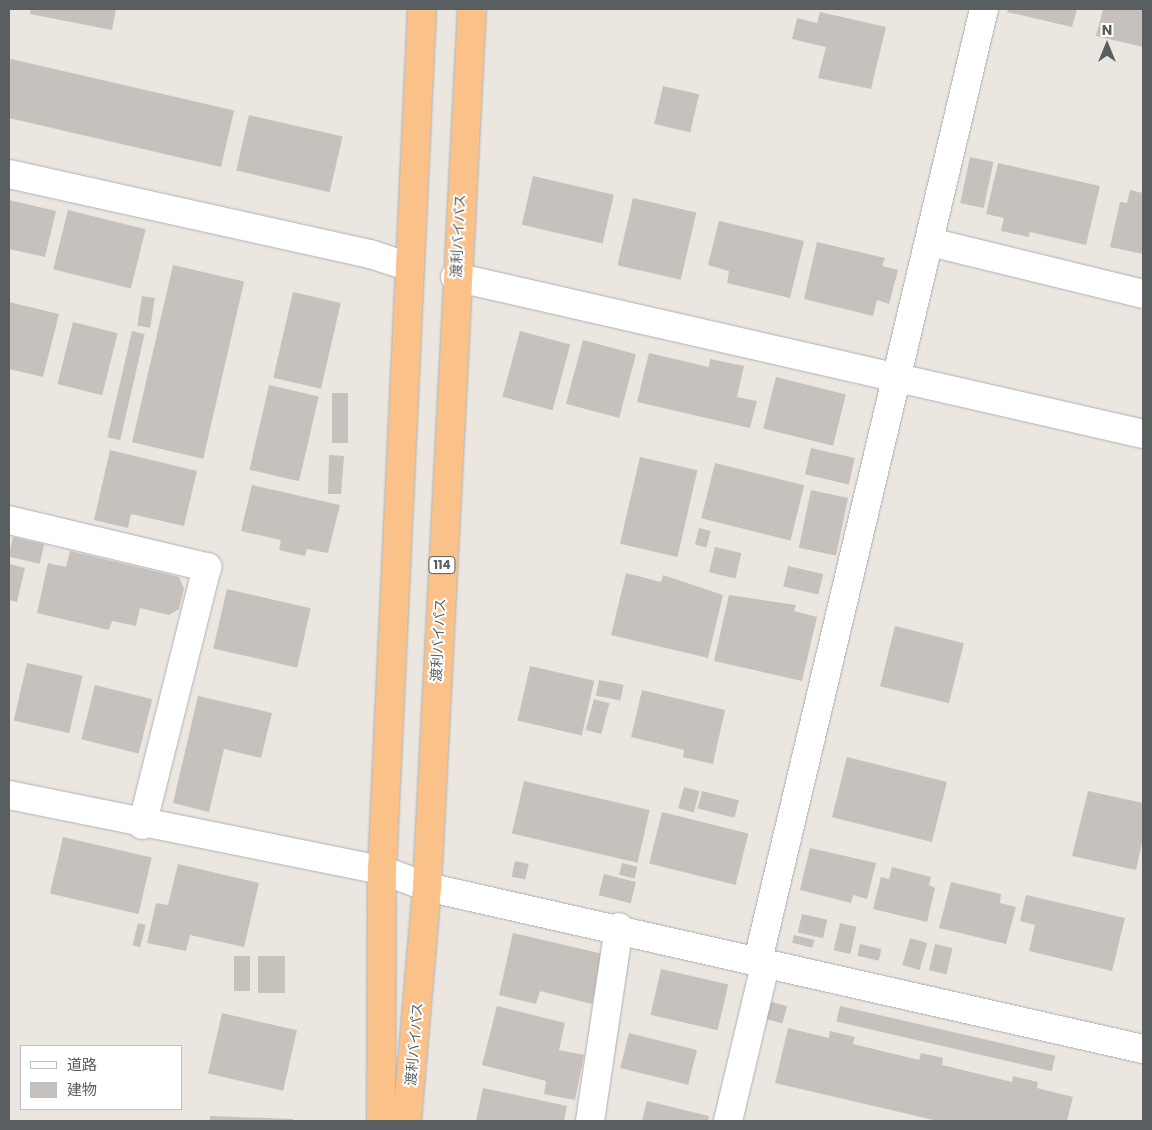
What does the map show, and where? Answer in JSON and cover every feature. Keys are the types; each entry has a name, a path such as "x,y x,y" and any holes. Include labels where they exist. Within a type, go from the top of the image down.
{"highway":[{"name":"渡利バイパス","path":"382,1121 382,870 422,9"},
{"name":"渡利バイパス","path":"407,1121 426,887 455,277 472,9"}],"street":[{"path":"728,1121 762,961 984,9"},
{"path":"9,174 370,254 410,267"},
{"path":"930,242 1143,294"},
{"path":"455,277 1143,434"},
{"path":"9,520 207,567 142,825"},
{"path":"9,795 142,825 382,870 426,887 619,927 1143,1049"},
{"path":"590,1121 619,927"}],"building":[{"path":"31,9 116,9 112,30 30,14"},
{"path":"1008,9 1077,9 1072,27 1007,12"},
{"path":"1103,9 1143,9 1143,47 1096,36"},
{"path":"820,12 886,27 871,89 818,78 826,47 792,39 797,18 817,23"},
{"path":"11,59 234,111 221,167 9,118 9,68"},
{"path":"663,86 699,94 690,132 654,124"},
{"path":"249,115 343,137 330,192 236,171"},
{"path":"970,157 993,162 984,208 960,203"},
{"path":"998,163 1100,186 1086,245 1030,232 1029,237 1001,231 1004,218 986,214"},
{"path":"533,176 614,195 603,243 522,225"},
{"path":"1130,190 1143,193 1143,254 1110,247 1120,202 1127,203"},
{"path":"633,198 696,213 681,280 617,265"},
{"path":"9,200 56,211 45,257 9,249"},
{"path":"68,210 146,229 131,289 53,269"},
{"path":"719,221 804,241 790,298 727,283 729,271 708,265"},
{"path":"817,242 885,258 882,266 898,270 889,304 877,300 873,316 804,299"},
{"path":"173,265 244,281 203,459 132,442"},
{"path":"293,292 341,303 321,389 273,378"},
{"path":"142,296 155,298 150,328 137,326"},
{"path":"9,302 59,314 43,377 9,369"},
{"path":"73,322 118,333 102,395 58,384"},
{"path":"132,331 145,334 120,440 107,437"},
{"path":"520,331 570,344 553,410 502,397"},
{"path":"583,340 636,354 619,418 566,404"},
{"path":"649,353 709,367 710,359 744,366 737,397 757,401 750,428 637,402"},
{"path":"776,377 846,394 833,446 763,428"},
{"path":"269,385 319,396 299,481 249,470"},
{"path":"332,393 348,393 348,443 332,443"},
{"path":"811,448 855,458 849,484 805,474"},
{"path":"110,450 197,471 184,526 131,514 128,528 94,520"},
{"path":"329,455 344,456 341,494 328,494"},
{"path":"640,457 697,470 677,557 620,544"},
{"path":"715,463 804,485 790,541 701,518"},
{"path":"252,485 340,505 328,553 307,549 305,556 279,550 281,540 241,531"},
{"path":"811,490 848,498 836,556 799,548"},
{"path":"699,528 711,531 707,547 695,544"},
{"path":"13,537 44,544 40,564 9,557"},
{"path":"715,547 741,553 735,578 709,572"},
{"path":"70,551 179,577 184,589 179,609 169,615 140,608 136,626 112,621 109,630 37,613 48,563 66,567"},
{"path":"9,564 25,568 17,602 9,600"},
{"path":"788,566 823,574 818,595 783,586"},
{"path":"626,573 661,582 663,575 723,595 708,658 611,635"},
{"path":"227,589 311,608 297,668 213,648"},
{"path":"729,595 796,605 794,611 817,617 802,681 714,661"},
{"path":"895,626 964,643 949,703 880,686"},
{"path":"27,663 83,676 69,733 14,720"},
{"path":"530,666 594,681 582,735 517,721"},
{"path":"599,680 624,685 620,700 596,696"},
{"path":"95,685 152,699 139,754 81,739"},
{"path":"642,690 725,710 713,764 683,757 684,750 631,737"},
{"path":"198,696 272,713 261,758 224,749 209,812 173,803"},
{"path":"594,699 609,703 601,734 586,730"},
{"path":"847,757 947,782 932,842 832,817"},
{"path":"524,781 650,810 638,863 512,834"},
{"path":"684,787 699,791 694,812 678,808"},
{"path":"702,791 739,800 735,818 698,808"},
{"path":"1088,791 1143,803 1143,838 1136,870 1072,856"},
{"path":"662,812 748,834 736,885 649,863"},
{"path":"63,837 152,857 139,914 50,894"},
{"path":"810,848 876,863 867,899 853,895 851,903 800,890"},
{"path":"515,861 529,864 525,880 512,877"},
{"path":"622,863 638,867 635,879 619,875"},
{"path":"178,864 259,883 244,947 190,935 186,951 147,943 156,903 168,905"},
{"path":"892,867 931,877 929,885 935,888 927,922 873,909 881,877 889,879"},
{"path":"604,874 636,882 631,903 599,895"},
{"path":"951,882 1001,894 1000,903 1016,907 1006,944 939,928"},
{"path":"1026,895 1125,918 1112,971 1029,951 1035,925 1020,921"},
{"path":"802,914 827,920 823,938 798,933"},
{"path":"138,923 146,925 140,947 132,945"},
{"path":"840,923 857,927 850,954 834,950"},
{"path":"513,933 603,954 592,1004 540,991 536,1004 499,995"},
{"path":"794,935 814,940 812,948 792,943"},
{"path":"910,938 927,943 920,970 902,965"},
{"path":"860,944 881,949 879,961 857,956"},
{"path":"935,944 953,948 946,974 929,970"},
{"path":"234,956 250,956 250,991 234,991"},
{"path":"258,956 285,956 285,993 258,993"},
{"path":"661,969 728,985 718,1030 650,1015"},
{"path":"769,1001 787,1006 782,1024 764,1018"},
{"path":"497,1006 565,1023 559,1050 584,1055 575,1100 544,1094 546,1081 482,1065"},
{"path":"840,1006 1055,1056 1052,1071 836,1022"},
{"path":"222,1013 297,1030 283,1091 208,1073"},
{"path":"788,1028 829,1038 830,1031 855,1037 853,1044 919,1060 921,1053 943,1058 942,1065 1012,1082 1013,1076 1038,1082 1037,1088 1073,1097 1067,1121 938,1121 775,1083"},
{"path":"629,1033 697,1050 688,1085 620,1068"},
{"path":"483,1088 567,1106 564,1121 476,1121"},
{"path":"647,1101 709,1116 708,1121 642,1121"},
{"path":"210,1116 293,1119 293,1121 210,1121"}]}
